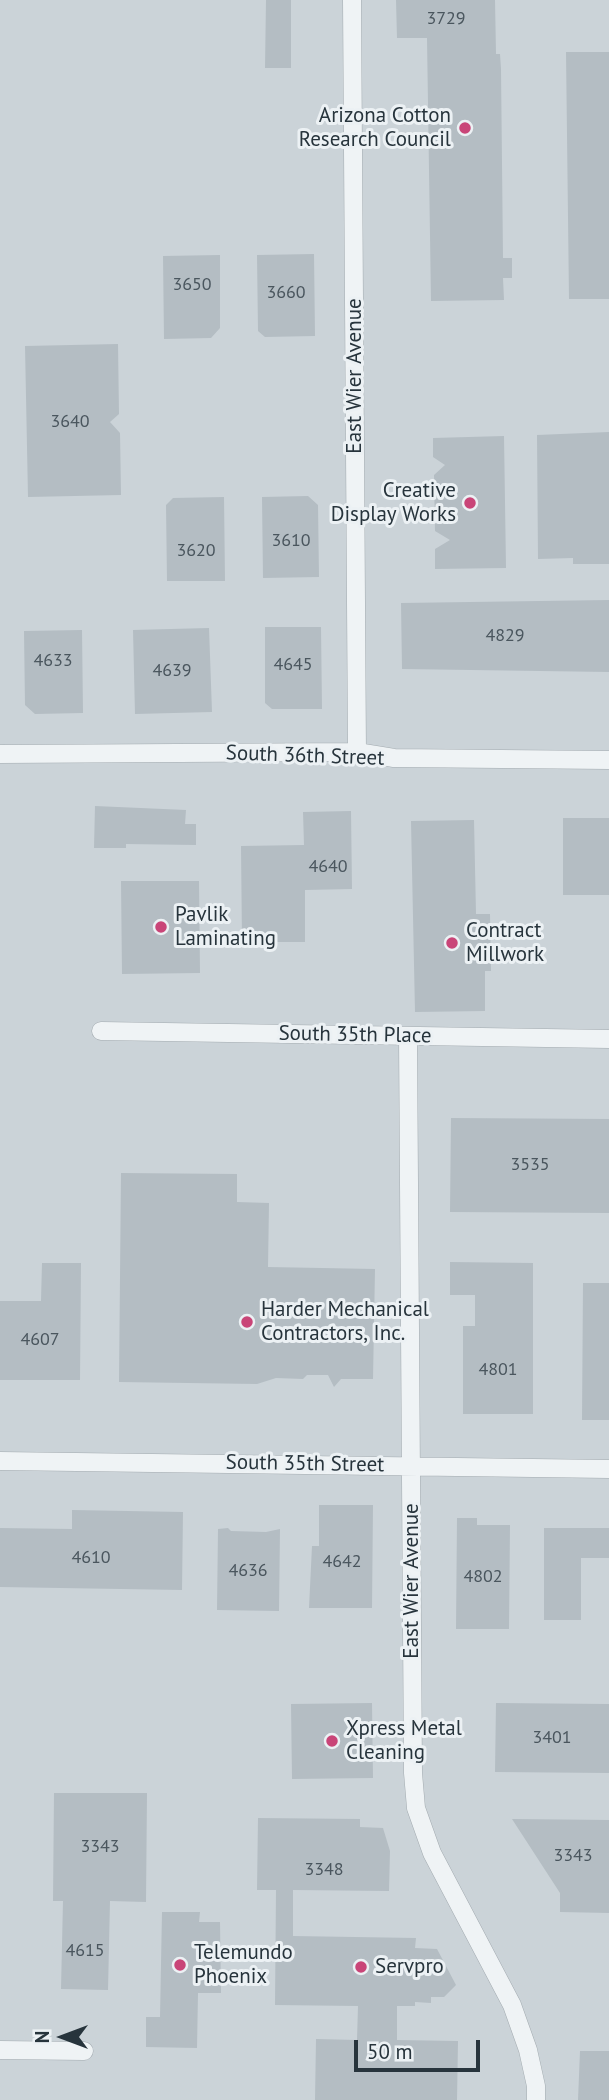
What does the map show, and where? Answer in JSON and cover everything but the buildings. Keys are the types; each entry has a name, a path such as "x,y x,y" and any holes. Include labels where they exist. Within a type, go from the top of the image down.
{"street":[{"name":"East Wier Avenue","path":"352,0 357,752"},
{"name":"South 36th Street","path":"0,754 357,752 394,758 609,760"},
{"name":"South 35th Place","path":"101,1031 609,1039"},
{"name":"East Wier Avenue","path":"408,1036 413,1759 416,1808 432,1853 512,2006 528,2050 536,2086 536,2100"},
{"name":"South 35th Street","path":"0,1461 609,1469"},
{"path":"0,2050 84,2051"}],"shaded area":[{"path":"0,0 609,0 609,2100 0,2100"}],"place":[{"name":"Arizona Cotton Research Council","path":"465,128"},
{"name":"Creative Display Works","path":"470,503"},
{"name":"Pavlik Laminating","path":"161,927"},
{"name":"Contract Millwork","path":"452,943"},
{"name":"Harder Mechanical Contractors, Inc.","path":"247,1322"},
{"name":"Xpress Metal Cleaning","path":"332,1741"},
{"name":"Telemundo Phoenix","path":"180,1965"},
{"name":"Servpro","path":"361,1967"}]}
